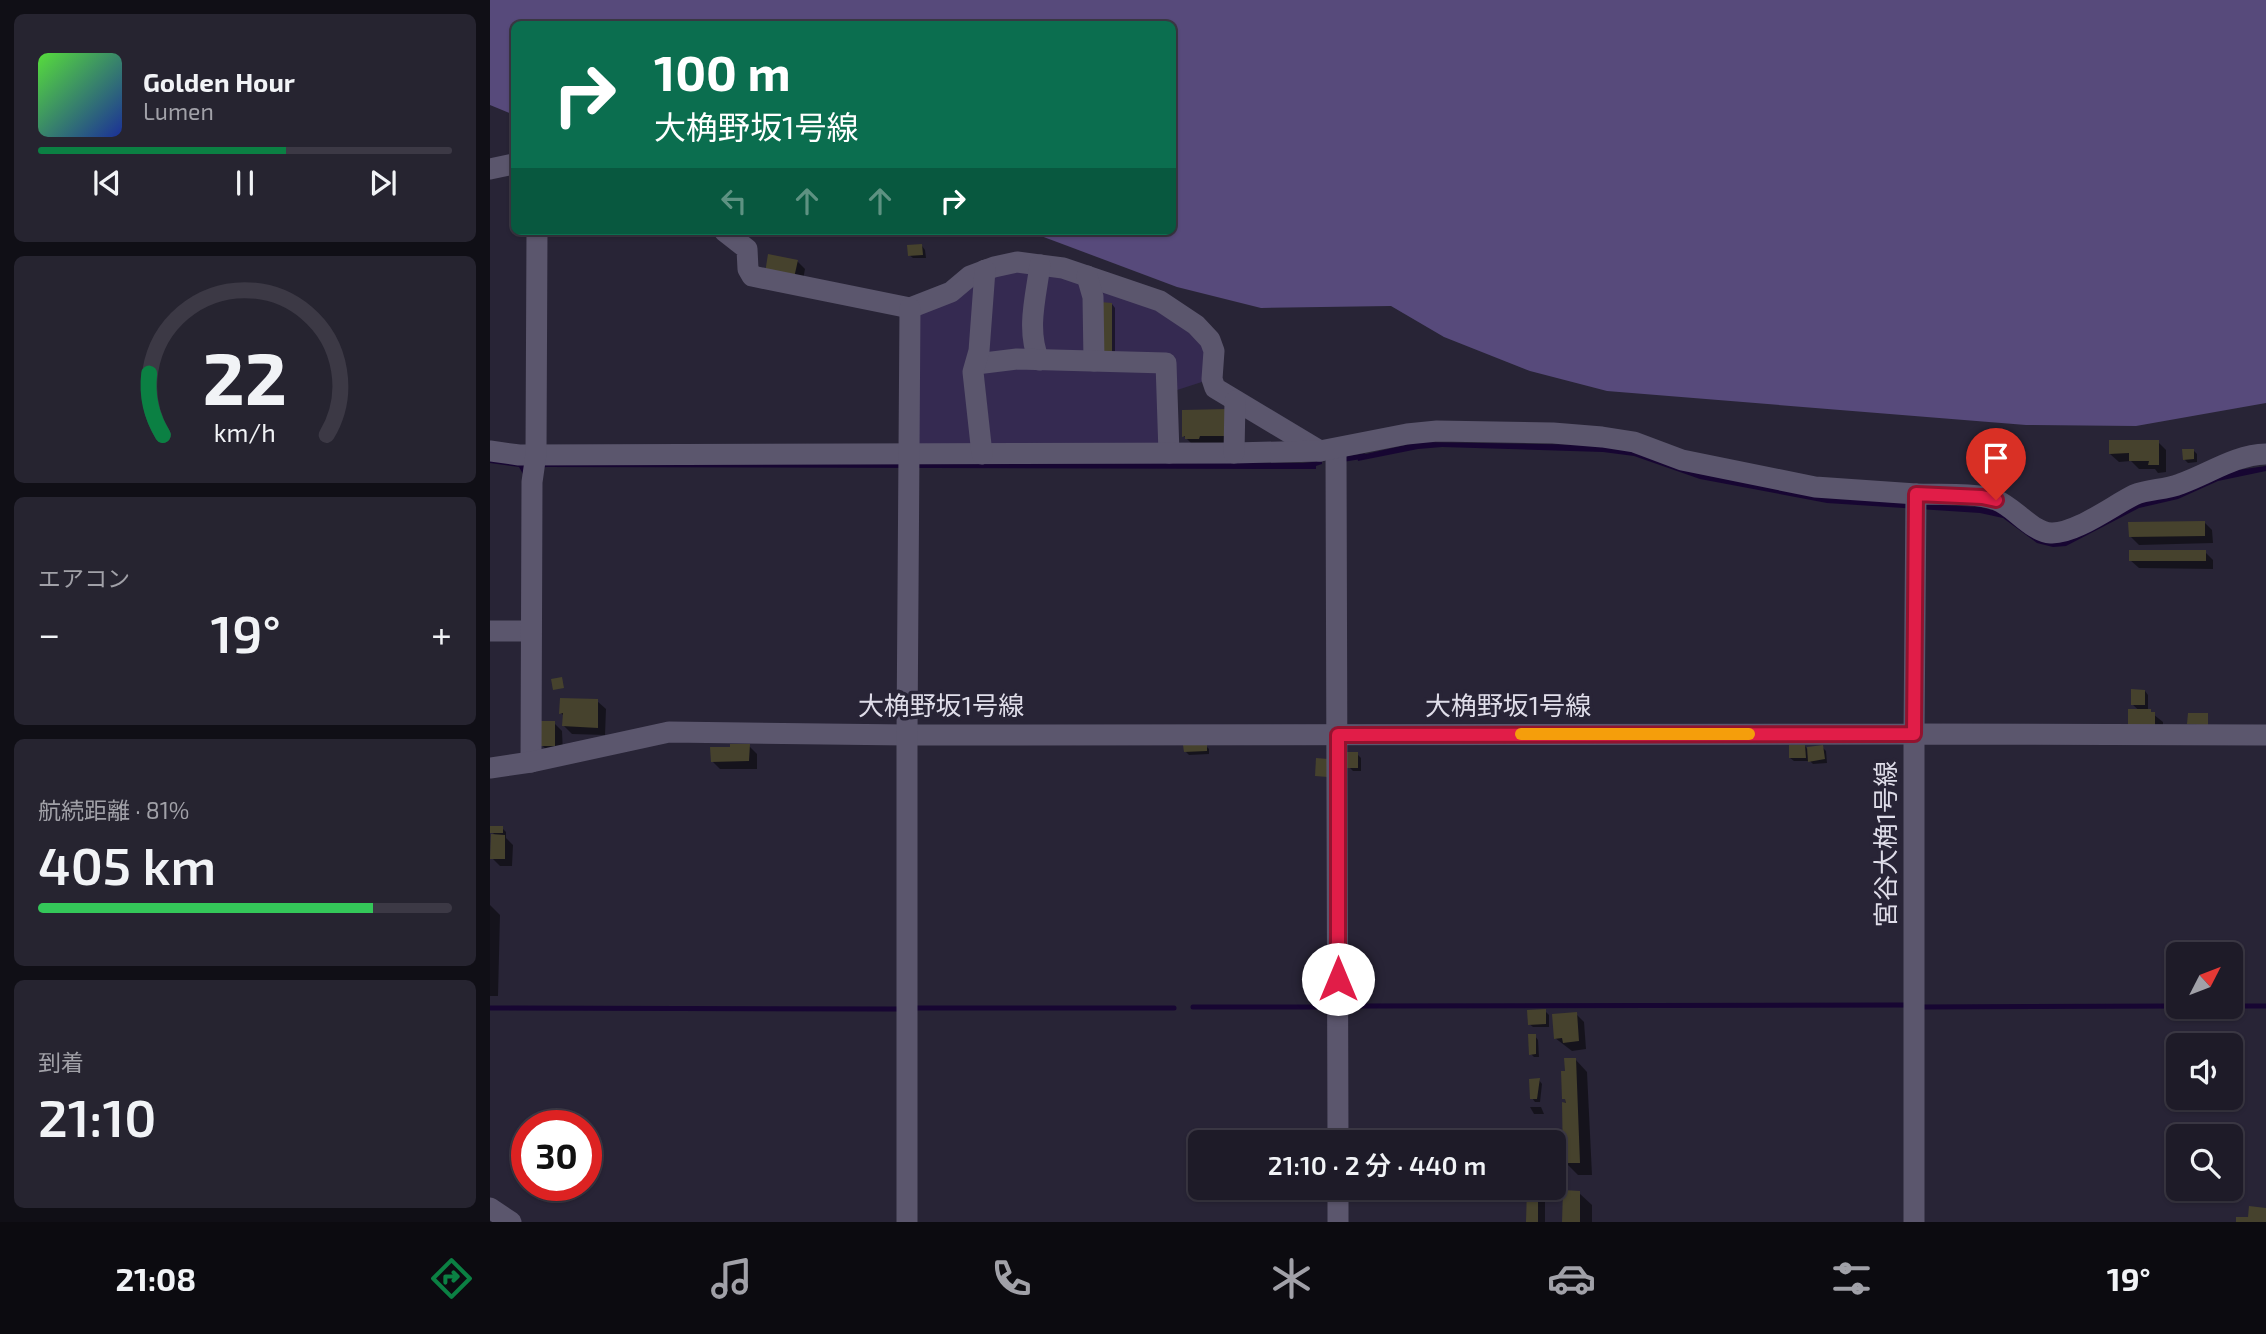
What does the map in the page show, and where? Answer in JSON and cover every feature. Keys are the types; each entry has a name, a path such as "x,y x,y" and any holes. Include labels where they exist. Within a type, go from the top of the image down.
{"street":[{"path":"490,169 511,165"},
{"path":"531,762 532,482 536,454 537,235"},
{"path":"729,235 747,249 748,269 752,276 910,308 951,292 970,276 1017,262 1063,268 1160,301 1196,325 1210,340 1214,351 1212,379 1215,388 1328,450"},
{"path":"1039,360 1034,348 1032,329 1040,265"},
{"path":"982,454 973,372 979,351 985,270"},
{"path":"1087,276 1093,297 1094,361"},
{"path":"907,1222 910,308"},
{"path":"976,364 1017,359 1166,363 1169,453"},
{"path":"1234,453 1235,401"},
{"path":"490,451 519,455 1234,453 1328,450 1407,434 1437,431 1602,437 1634,442 1682,460 1802,485 1859,492 1982,497 1996,500 2037,528 2051,533 2071,529 2136,494 2180,484 2235,460 2266,454"},
{"path":"1328,450 1338,735 1338,1130"},
{"path":"1914,734 1916,494"},
{"path":"490,631 531,631"},
{"name":"大桷野坂1号線","path":"490,768 531,762 668,732 907,735 1914,734"},
{"name":"宮谷大桷1号線","path":"1914,1222 1914,734 2266,735"},
{"path":"1338,1200 1338,1222"},
{"path":"490,1208 511,1222"}],"shaded area":[{"path":"490,0 2266,0 2266,403 2136,426 2026,425 1607,391 1530,371 1444,337 1391,306 1261,308 1177,287 1041,236 1176,235 1176,21 511,21 511,114 490,105"},
{"path":"1035,269 1031,348 990,356 985,336 989,274"},
{"path":"1042,269 1060,272 1084,287 1090,356 1046,354 1035,332"},
{"path":"979,277 973,445 918,450 915,312"},
{"path":"1097,285 1155,304 1205,343 1208,380 1174,391 1173,366 1098,357"},
{"path":"1157,369 1161,449 991,445 983,370"},
{"path":"1419,442 1602,445 1885,502 1980,507 2005,513 2041,538 2231,471 2266,466 2266,471 2218,481 2178,499 2139,508 2066,546 2053,547 2037,543 2003,518 1980,513 1827,503 1700,479 1634,456 1603,452 1442,447 1358,461 1357,456"},
{"path":"490,459 1322,461 1322,464 1316,466 1316,469 546,467 523,474 519,467 490,463"}],"building":[{"path":"922,244 923,255 908,256 907,245"},
{"path":"768,254 798,260 794,278 765,273"},
{"path":"1100,302 1112,303 1112,355 1099,355"},
{"path":"1228,409 1228,436 1200,436 1199,439 1182,437 1182,410"},
{"path":"2109,440 2159,440 2159,465 2148,465 2149,461 2129,461 2129,453 2109,454"},
{"path":"2182,449 2194,449 2194,459 2183,460"},
{"path":"2205,521 2205,536 2129,537 2128,522"},
{"path":"2129,550 2206,550 2206,561 2129,561"},
{"path":"562,677 564,688 553,690 551,679"},
{"path":"2131,689 2145,690 2145,705 2131,705"},
{"path":"560,698 598,699 598,728 562,726 563,713 559,714"},
{"path":"2128,709 2151,709 2151,712 2155,712 2155,726 2128,725"},
{"path":"2188,713 2208,713 2208,725 2187,724"},
{"path":"540,721 555,721 555,746 540,746"},
{"path":"730,744 750,744 749,761 711,762 710,747 730,747"},
{"path":"1207,744 1207,751 1184,752 1183,745"},
{"path":"1789,745 1805,745 1806,758 1789,758"},
{"path":"1823,745 1825,759 1808,762 1807,747"},
{"path":"1347,752 1358,752 1358,768 1347,768"},
{"path":"1316,758 1328,759 1328,777 1315,776"},
{"path":"490,826 503,826 503,833 490,833"},
{"path":"491,834 505,835 505,859 490,859"},
{"path":"1546,1009 1546,1024 1528,1025 1527,1010"},
{"path":"1577,1012 1579,1041 1563,1043 1562,1038 1554,1039 1552,1014"},
{"path":"1528,1034 1536,1034 1536,1054 1529,1055"},
{"path":"1564,1058 1576,1058 1580,1163 1566,1163 1566,1130 1562,1130 1562,1102 1566,1103 1565,1099 1562,1099 1561,1071 1565,1071"},
{"path":"1540,1078 1537,1099 1530,1099 1529,1079"},
{"path":"1566,1190 1580,1191 1580,1222 1562,1222"},
{"path":"1527,1200 1538,1200 1538,1222 1526,1222"},
{"path":"2249,1206 2266,1208 2266,1222 2236,1222 2236,1217 2248,1217"}],"waterway":[{"path":"1339,460 1364,456"},
{"path":"1352,1006 1904,1005"},
{"path":"1923,1007 2166,1006"},
{"path":"2244,1006 2266,1006"},
{"path":"1193,1007 1323,1007"},
{"path":"490,1008 899,1009"},
{"path":"914,1008 1174,1008"}],"slow traffic":[{"path":"1521,734 1749,734"}],"route":[{"path":"1338,979 1338,735 1914,734 1916,494 1996,500"}]}
